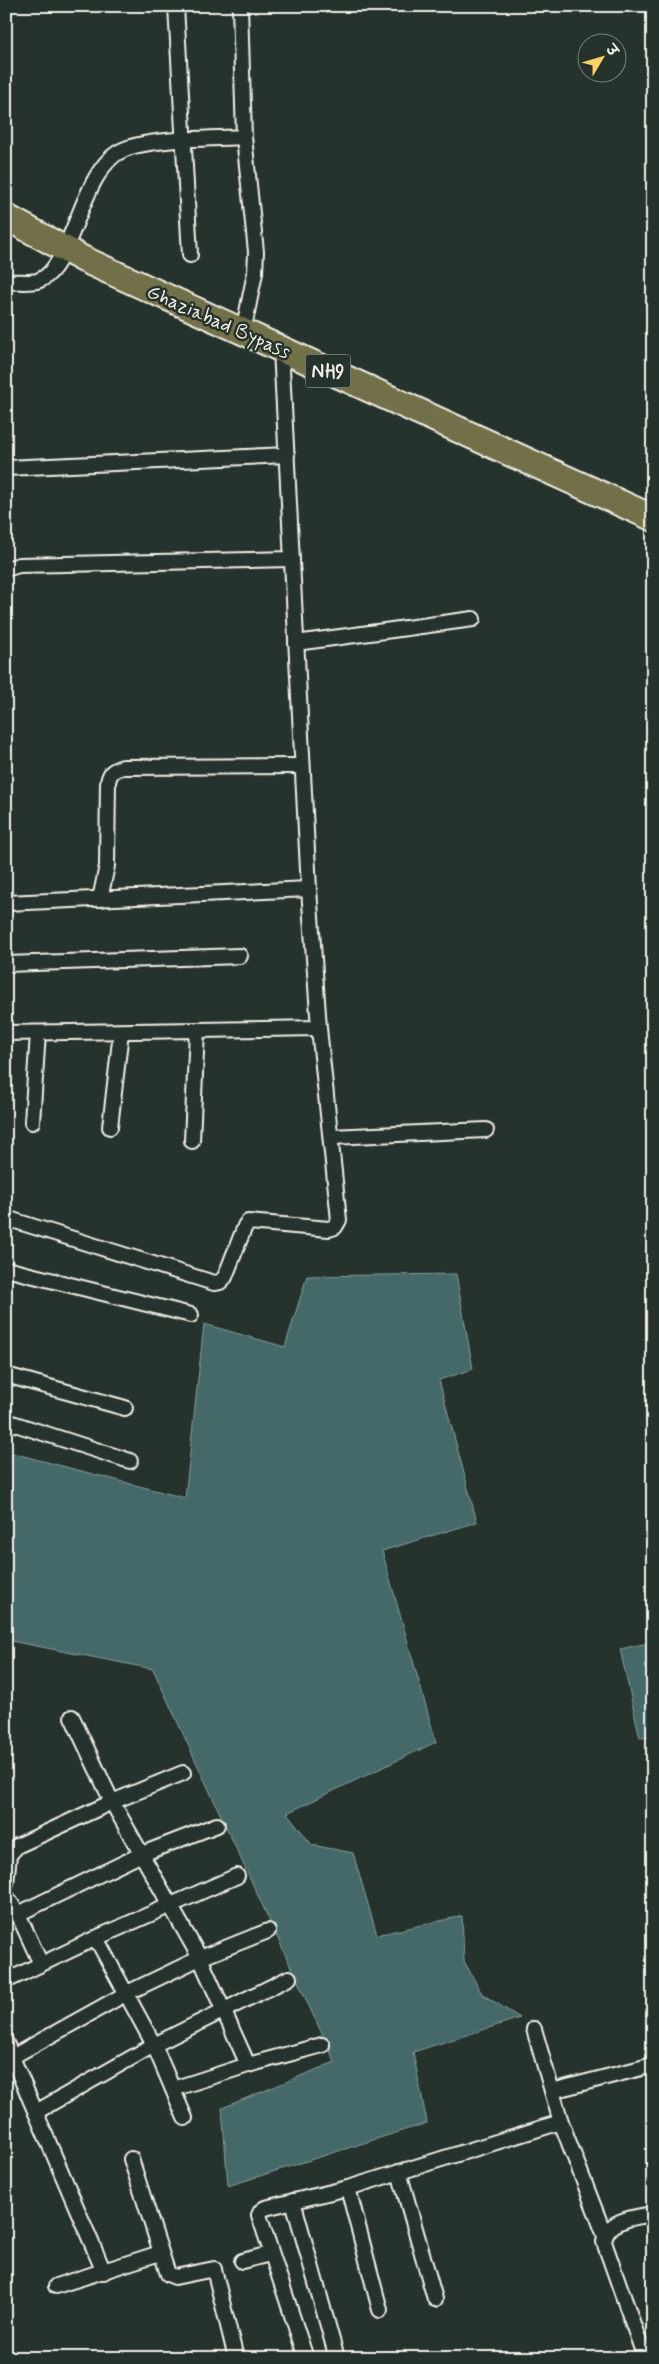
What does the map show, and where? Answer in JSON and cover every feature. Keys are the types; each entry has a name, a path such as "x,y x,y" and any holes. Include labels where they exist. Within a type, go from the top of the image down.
{"highway":[{"name":"Ghaziabad Bypass","path":"6,217 64,249 281,350 653,518"}],"street":[{"path":"176,6 190,255"},
{"path":"240,6 244,137 256,262 243,332"},
{"path":"6,282 37,281 53,268 64,249 92,183 107,162 122,150 152,143 244,137"},
{"path":"6,1218 206,1282 220,1282 225,1278 248,1222 329,1230 335,1227 339,1220 319,1028 309,889 281,350"},
{"path":"6,468 287,455"},
{"path":"6,569 19,565 292,559"},
{"path":"296,643 473,619"},
{"path":"100,899 107,866 108,782 113,770 123,767 302,766"},
{"path":"6,904 309,889"},
{"path":"6,964 240,956"},
{"path":"6,1033 319,1028"},
{"path":"192,1141 196,1030"},
{"path":"110,1127 120,1032"},
{"path":"32,1122 38,1033"},
{"path":"331,1137 486,1130"},
{"path":"6,1269 191,1315"},
{"path":"6,1376 125,1408"},
{"path":"6,1421 130,1461"},
{"path":"72,1717 112,1802 200,1958 248,2065"},
{"path":"6,1884 7,1858 10,1852 21,1844 112,1802 183,1773"},
{"path":"18,1914 142,1854 218,1825"},
{"path":"6,1981 96,1938 237,1876"},
{"path":"6,1896 18,1914 41,1964"},
{"path":"12,2057 127,1993 200,1958 268,1931"},
{"path":"96,1938 154,2045 184,2118"},
{"path":"36,2112 154,2045 224,2012 289,1978"},
{"path":"534,2029 561,2122 605,2236 608,2257 645,2358"},
{"path":"6,2043 104,2272"},
{"path":"173,2089 248,2065 322,2045"},
{"path":"552,2091 653,2065"},
{"path":"306,2358 270,2254 259,2215 260,2211 348,2188 561,2122"},
{"path":"130,2158 165,2271 171,2276 214,2269 236,2358"},
{"path":"399,2172 435,2299"},
{"path":"348,2188 380,2310"},
{"path":"293,2201 337,2358"},
{"path":"605,2236 612,2226 653,2214"},
{"path":"56,2286 160,2253"},
{"path":"242,2262 270,2254"}],"water":[{"path":"456,1274 473,1369 439,1380 477,1522 382,1551 436,1742 287,1813 312,1845 353,1853 377,1935 462,1916 464,1961 482,1994 520,2018 413,2052 427,2123 228,2186 222,2108 335,2062 153,1669 6,1640 6,1575 12,1453 185,1498 204,1324 285,1347 307,1276"},
{"path":"653,1642 653,1737 640,1738 620,1649"}]}
